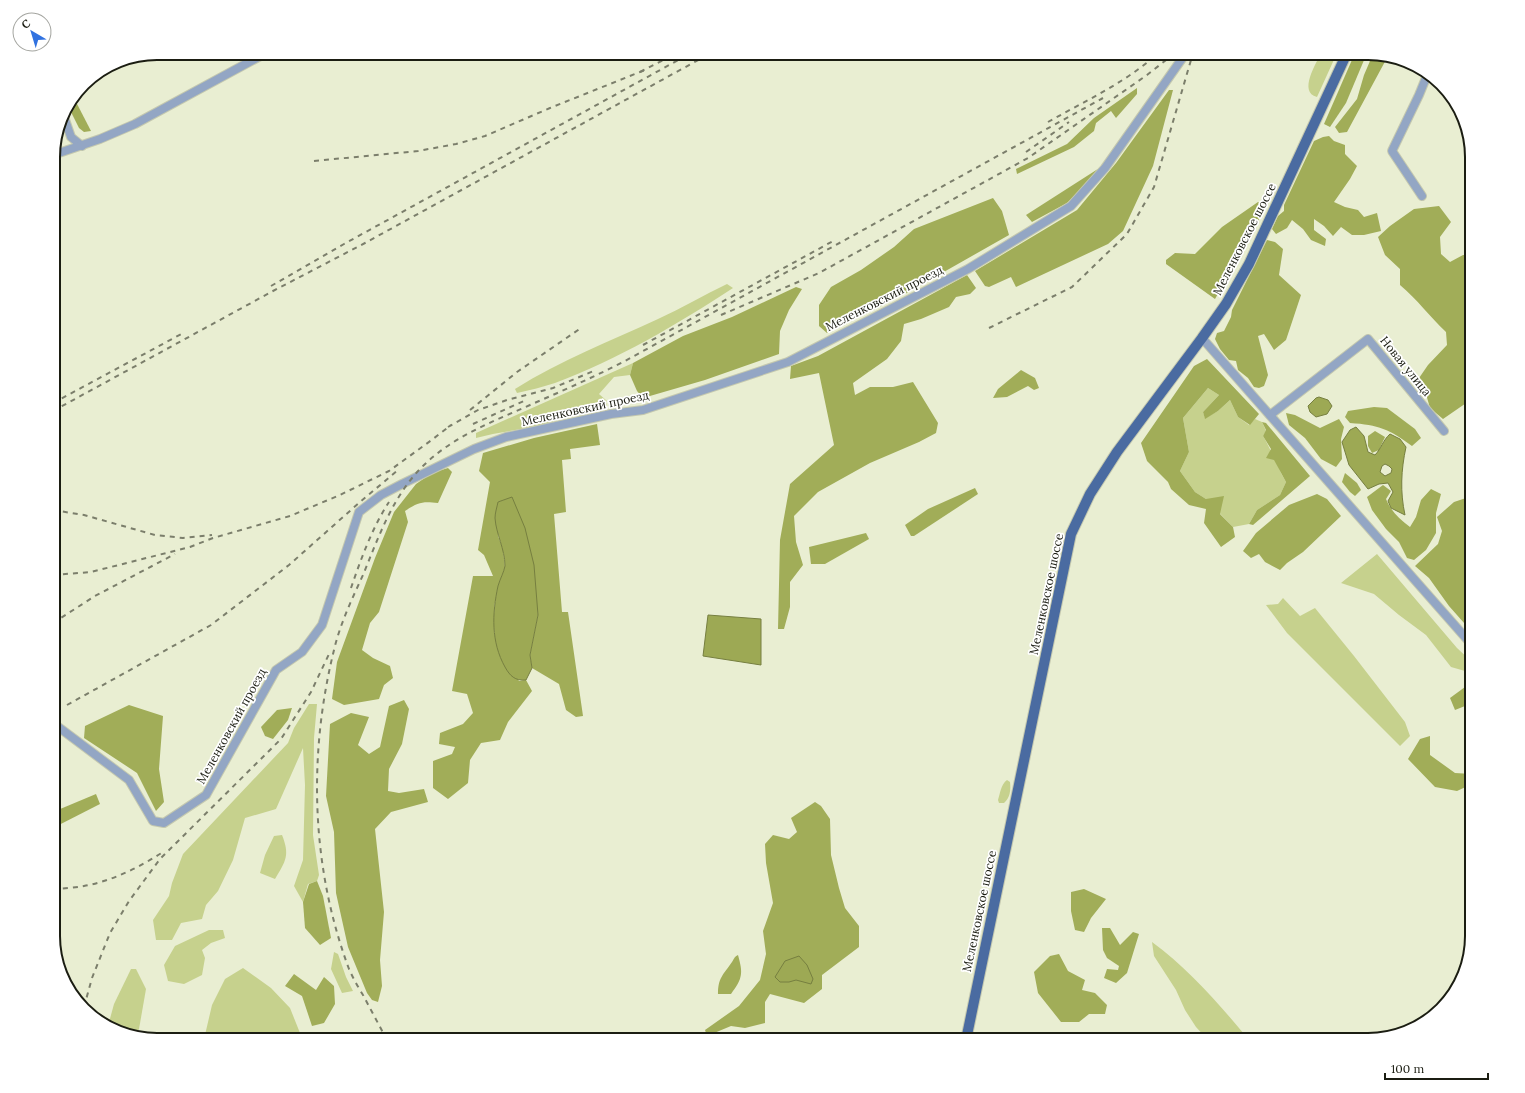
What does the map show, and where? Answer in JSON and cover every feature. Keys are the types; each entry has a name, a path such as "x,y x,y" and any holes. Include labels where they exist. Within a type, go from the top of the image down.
{"main road":[{"name":"Меленковское шоссе","path":"967,1033 1071,534 1090,494 1117,452 1226,304 1249,264 1344,60"}],"street":[{"path":"60,153 82,146 135,124 253,60"},
{"name":"Меленковский проезд","path":"60,728 129,780 153,821 164,823 206,795 276,670 302,652 322,625 359,512 381,495 474,449 506,437 612,414 643,410 788,362 968,269 1071,206 1105,168 1181,60"},
{"path":"1422,196 1392,151 1426,79"},
{"path":"66,123 71,137 82,146"},
{"path":"1202,338 1465,637"},
{"name":"Новая улица","path":"1270,415 1368,339 1444,431"}],"shaded area":[{"path":"1318,60 1334,60 1317,97 1309,90 1310,77"},
{"path":"1352,60 1364,60 1346,103 1330,127 1324,124"},
{"path":"1370,60 1385,62 1347,132 1339,133 1335,127 1357,99"},
{"path":"1137,88 1137,94 1116,118 1111,111 1096,123 1094,131 1074,147 1017,174 1016,169 1067,144 1094,118"},
{"path":"1169,90 1173,90 1153,166 1123,231 1108,244 1016,287 1011,277 989,287 985,286 975,271 1077,210 1116,163"},
{"path":"76,103 91,131 84,132 79,128 71,112"},
{"path":"1329,136 1334,141 1345,145 1345,154 1357,166 1334,202 1345,207 1358,210 1364,217 1377,213 1381,231 1364,235 1352,235 1341,227 1333,236 1324,226 1314,219 1314,230 1326,239 1325,246 1311,240 1303,229 1292,220 1287,228 1276,234 1272,229 1278,216 1284,211 1284,205 1314,141"},
{"path":"1101,167 1097,174 1067,203 1032,222 1026,215"},
{"path":"993,198 1002,211 1009,235 905,294 827,333 819,326 819,305 831,287 861,270 894,247 914,229"},
{"path":"1258,202 1267,205 1215,299 1166,264 1166,260 1175,253 1195,254 1222,227"},
{"path":"1439,206 1451,222 1440,237 1441,254 1450,262 1465,255 1465,404 1443,419 1430,408 1426,394 1417,381 1428,365 1447,345 1446,332 1400,285 1400,269 1385,255 1378,237 1390,226 1414,209"},
{"path":"1267,240 1275,242 1283,249 1279,275 1301,295 1286,340 1274,350 1264,334 1258,336 1268,375 1264,386 1259,388 1254,387 1248,378 1238,370 1236,361 1229,360 1220,349 1215,339 1217,333 1224,331 1231,317 1232,310"},
{"path":"967,275 976,288 970,294 956,297 949,307 921,319 904,324 901,341 887,359 853,383 855,395 870,387 893,387 913,382 938,423 936,433 870,463 818,492 794,516 796,542 803,565 790,582 790,607 784,629 778,629 780,540 790,484 834,445 819,373 790,379 791,366 818,356"},
{"path":"727,284 733,288 669,328 601,364 555,383 517,393 515,389 550,369 586,351 667,315"},
{"path":"796,287 802,289 789,310 780,331 779,354 705,380 643,398 637,391 630,375 633,363 683,336 732,317"},
{"path":"1207,359 1259,414 1250,425 1238,417 1230,400 1218,411 1205,419 1203,412 1219,395 1208,388 1183,418 1189,452 1180,471 1195,492 1206,499 1224,496 1220,514 1233,527 1235,537 1221,547 1204,523 1206,509 1189,505 1171,489 1168,482 1147,461 1141,443 1194,366"},
{"path":"633,363 630,375 614,377 599,394 607,401 607,408 531,427 476,438 476,433"},
{"path":"1021,370 1035,378 1039,388 1034,390 1028,386 1007,397 993,398 998,389"},
{"path":"1208,388 1219,395 1203,412 1205,418 1218,411 1230,400 1238,417 1249,425 1255,419 1262,422 1266,431 1263,436 1286,482 1280,495 1257,510 1249,524 1233,527 1206,499 1195,492 1180,471 1189,452 1183,418"},
{"path":"1319,397 1328,400 1332,406 1327,414 1316,417 1310,412 1308,406"},
{"path":"1374,407 1387,408 1415,429 1421,438 1412,446 1390,432 1369,425 1350,423 1345,417 1348,411"},
{"path":"1286,413 1295,415 1320,428 1339,419 1344,427 1341,439 1342,459 1336,467 1321,459 1305,438 1289,425"},
{"path":"1262,422 1266,423 1310,476 1253,525 1249,524 1257,510 1280,495 1286,482 1274,460 1266,458 1271,449 1263,436 1266,430"},
{"path":"597,424 600,445 570,449 571,459 562,460 566,512 554,514 562,612 568,612 583,716 576,717 566,710 559,684 532,668 530,655 538,615 512,498 498,502 498,536 503,549 505,568 499,584 494,607 494,634 519,681 526,680 532,691 508,722 500,740 481,743 470,760 468,783 448,799 433,788 433,761 452,754 455,747 439,744 440,733 463,724 473,713 467,694 452,691 473,576 493,576 484,555 478,550 490,482 479,471 483,453 534,438"},
{"path":"1356,427 1364,436 1368,452 1375,455 1390,434 1400,439 1406,447 1402,481 1402,498 1405,515 1391,508 1388,501 1393,492 1388,483 1379,484 1368,489 1349,465 1342,442 1350,430","holes":["1385,464 1392,469 1391,473 1385,476 1380,472 1382,466"]},
{"path":"1375,431 1385,437 1379,450 1372,453 1368,446 1368,436"},
{"path":"448,468 452,472 438,503 421,503 405,511 408,522 379,612 370,623 362,650 373,658 390,666 393,678 384,685 379,699 344,705 332,699 337,662 375,558 394,512 416,484 432,473"},
{"path":"1345,473 1357,483 1361,490 1355,496 1342,482"},
{"path":"1383,485 1391,491 1386,499 1390,507 1399,518 1410,527 1416,517 1421,500 1431,489 1441,494 1436,513 1436,533 1426,550 1414,560 1407,558 1399,542 1386,529 1372,510 1367,497"},
{"path":"975,488 978,494 914,536 911,536 905,525 928,509"},
{"path":"1317,494 1327,499 1341,516 1303,552 1280,570 1265,562 1259,554 1251,558 1243,551 1256,533 1289,505"},
{"path":"512,497 525,528 534,565 538,615 530,655 532,668 526,680 516,679 507,670 497,648 494,628 496,596 505,566 504,554 496,524 495,514 498,502"},
{"path":"1465,498 1465,624 1449,606 1429,578 1415,566 1438,544 1442,531 1437,517 1454,502"},
{"path":"866,533 869,539 825,564 811,564 809,547"},
{"path":"1377,554 1465,655 1465,671 1451,667 1426,635 1374,594 1341,583"},
{"path":"1283,598 1300,616 1315,608 1354,656 1405,722 1410,736 1400,746 1287,633 1266,605 1278,604"},
{"path":"708,615 761,619 761,665 703,656"},
{"path":"1465,687 1465,706 1455,710 1450,698"},
{"path":"404,700 409,709 402,744 389,769 388,791 399,793 424,789 428,802 391,812 375,829 384,912 380,960 382,986 378,1002 372,1000 367,993 348,947 336,893 334,832 326,796 330,724 351,713 369,717 358,745 369,754 380,747 389,706"},
{"path":"309,704 317,704 314,738 313,835 319,875 317,881 308,884 303,902 294,886 303,860 305,785 303,748 276,809 245,818 233,860 218,891 206,905 202,919 181,923 172,940 156,940 153,920 169,896 172,883 183,854 288,743 294,728"},
{"path":"129,705 163,716 159,769 164,802 156,811 137,773 84,738 85,726"},
{"path":"292,708 288,720 273,739 265,736 261,727 277,710"},
{"path":"1430,736 1430,755 1455,773 1465,774 1465,787 1457,791 1435,787 1408,759 1420,739"},
{"path":"1007,780 1010,782 1009,796 1004,803 999,803 998,800 1001,789"},
{"path":"96,794 100,804 60,824 60,809"},
{"path":"815,802 821,806 830,819 831,855 845,908 859,926 859,947 822,975 822,989 804,1003 770,994 765,1002 765,1023 745,1028 731,1026 714,1033 706,1033 705,1030 739,1006 760,980 766,954 763,931 773,903 766,863 765,844 773,835 789,839 797,832 791,818"},
{"path":"282,835 286,848 286,858 275,879 260,873 265,855 274,836"},
{"path":"317,881 323,896 331,938 320,945 305,928 303,902 309,884"},
{"path":"1084,889 1106,899 1091,918 1084,932 1075,930 1071,911 1071,892"},
{"path":"1102,928 1110,928 1120,945 1133,932 1139,934 1127,973 1116,983 1104,978 1107,969 1118,970 1119,966 1107,958 1103,950"},
{"path":"209,930 223,930 225,938 211,943 202,950 205,958 202,975 184,984 168,981 164,965 175,946"},
{"path":"1152,942 1191,976 1243,1033 1202,1033 1185,1010 1176,990 1154,956"},
{"path":"334,952 338,954 346,977 353,991 342,993 331,969"},
{"path":"1059,954 1068,971 1085,980 1082,990 1095,993 1107,1005 1105,1014 1089,1014 1079,1022 1061,1022 1038,993 1034,972 1050,956"},
{"path":"738,955 741,966 741,975 738,984 731,994 718,994 719,984 722,977 734,958"},
{"path":"799,956 807,965 813,979 811,984 796,980 780,982 775,977 785,961"},
{"path":"243,968 271,988 290,1008 300,1033 205,1033 212,1005 225,979"},
{"path":"131,969 136,969 146,989 138,1031 126,1028 110,1020 114,1004"},
{"path":"294,974 316,990 324,977 334,986 335,1004 324,1023 312,1026 302,996 285,986"}],"railway":[{"path":"640,72 663,60"},
{"path":"271,286 344,244 678,60"},
{"path":"60,407 273,291 365,243 698,60"},
{"path":"1048,122 1119,82 1150,60"},
{"path":"721,315 819,273 1028,158 1166,60"},
{"path":"989,328 1072,287 1127,234 1154,187 1191,60"},
{"path":"314,161 418,151 456,144 485,136 645,70"},
{"path":"383,1033 349,969 336,930 327,891 321,851 317,770 320,730 326,690 334,650 343,621 388,517 395,503 413,477 436,455 474,430 578,384 625,361 1103,98"},
{"path":"1026,152 1069,122"},
{"path":"643,345 835,240"},
{"path":"470,410 517,372 581,328"},
{"path":"60,399 185,332"},
{"path":"448,427 478,410 507,400 553,388 596,370"},
{"path":"473,424 526,400"},
{"path":"60,574 91,572 190,547 213,538 290,516 340,495 389,471 451,425"},
{"path":"67,705 211,625 289,565 398,470"},
{"path":"351,588 372,533 389,502"},
{"path":"60,511 84,515 155,535 183,538 212,535"},
{"path":"60,618 95,596 175,554"},
{"path":"85,1002 92,978 110,933 129,901 160,859 281,739 311,692 329,654"},
{"path":"60,889 84,886 105,881 135,868 163,852"}]}
